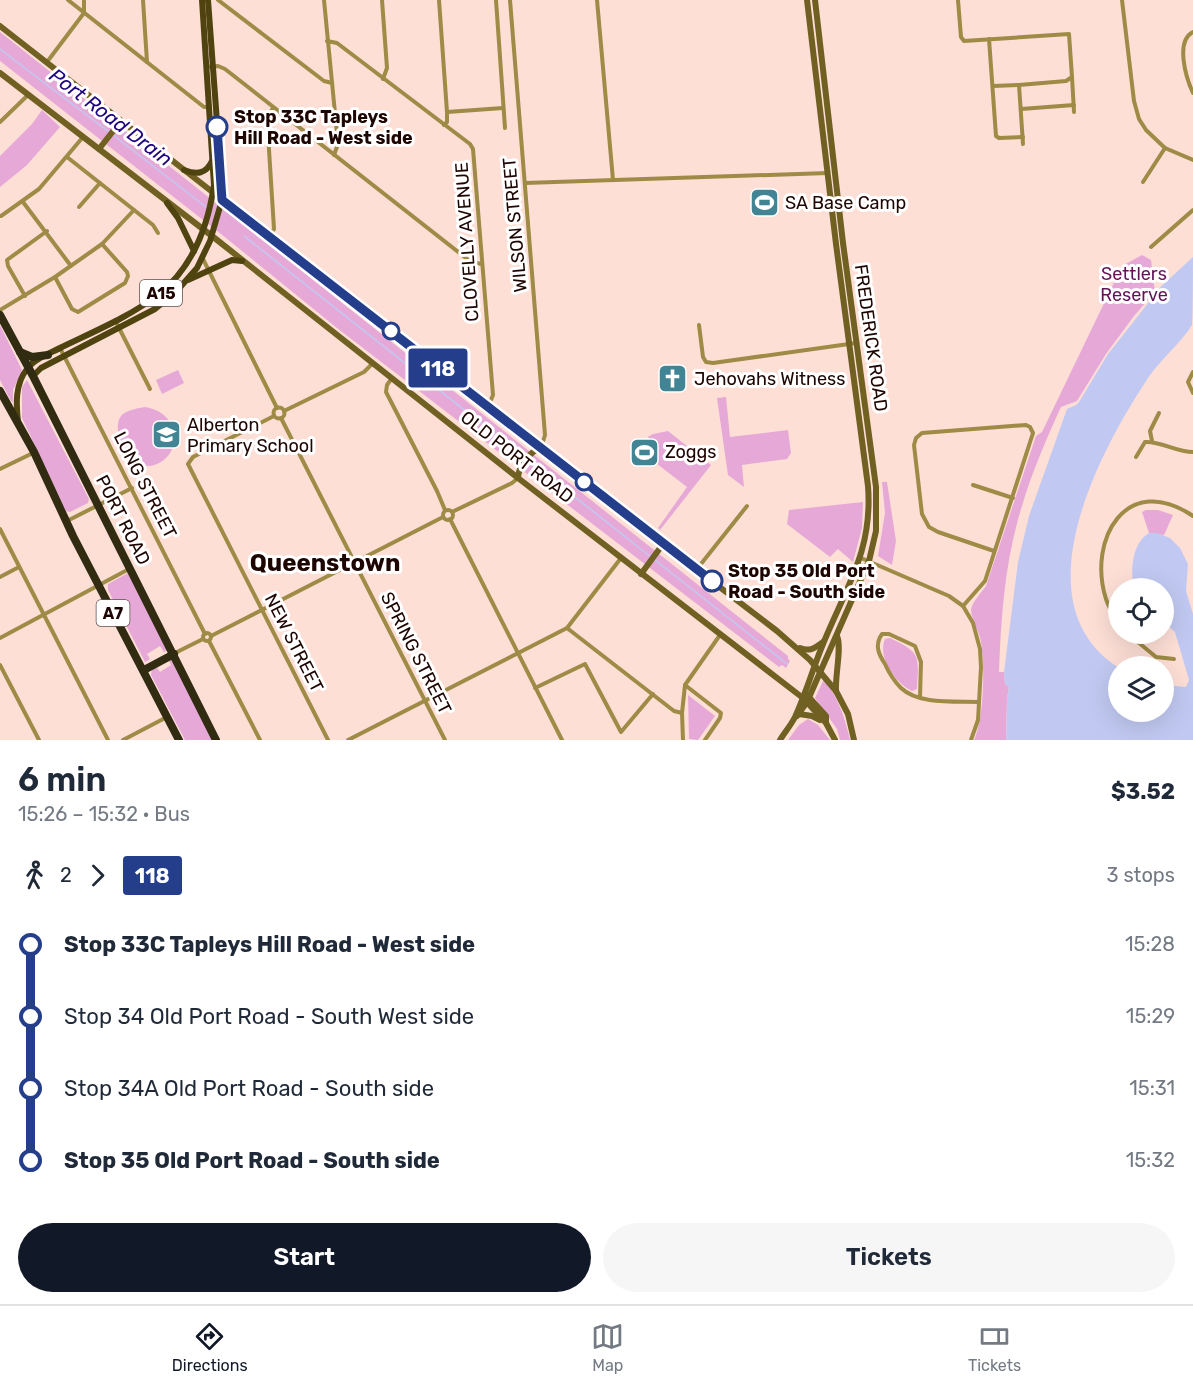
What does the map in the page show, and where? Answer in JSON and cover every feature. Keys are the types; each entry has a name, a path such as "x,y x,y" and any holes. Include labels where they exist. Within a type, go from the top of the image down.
{"highway":[{"name":"PORT ROAD","path":"0,315 131,568 216,740"},
{"path":"20,352 32,357 48,354"},
{"name":"A7","path":"0,391 3,402 34,452 66,522 178,740"},
{"path":"144,670 174,654"}],"main road":[{"name":"A15","path":"202,0 210,67"},
{"name":"A15","path":"28,367 160,293 179,273 194,251 204,230 213,193 208,0"},
{"name":"FREDERICK ROAD","path":"806,698 821,671 869,561 876,531 877,505 827,173 807,0"},
{"name":"FREDERICK ROAD","path":"806,698 814,665 861,558 866,538 869,504 815,0"},
{"name":"OLD PORT ROAD","path":"0,26 794,645 821,671 837,691 848,714 854,740"},
{"name":"OLD PORT ROAD","path":"0,73 212,236 641,574 806,698 826,723 835,740"},
{"name":"A15","path":"33,376 38,370 155,309 188,280 203,257 212,236 222,200 212,107"},
{"path":"99,149 121,121"},
{"path":"184,170 201,173 209,168 213,159"},
{"path":"167,203 178,218 194,251"},
{"path":"188,280 232,260 242,261"},
{"path":"19,425 16,403 18,388 28,367"},
{"path":"518,478 519,470 533,452 542,448"},
{"path":"641,574 663,544"},
{"path":"837,636 840,642 835,675 837,691"},
{"path":"794,645 806,651 815,649 824,642"},
{"path":"780,740 806,698"},
{"path":"796,716 812,716 826,723"}],"street":[{"path":"68,0 204,107 212,107"},
{"path":"47,62 84,13 84,0"},
{"path":"143,0 147,63"},
{"path":"218,0 324,81 332,82"},
{"path":"324,0 338,144 334,155"},
{"path":"382,0 387,68 382,79"},
{"path":"439,0 447,112 444,125"},
{"path":"496,0 506,128"},
{"name":"WILSON STREET","path":"510,0 545,435 542,448"},
{"path":"597,0 613,180"},
{"path":"958,0 961,37 964,40 1069,34 1074,112"},
{"path":"1122,0 1134,101 1139,119 1146,130 1165,148 1193,160"},
{"path":"1193,32 1186,36 1183,42 1186,78 1193,93"},
{"path":"989,39 996,136 999,138 1023,137"},
{"name":"CLOVELLY AVENUE","path":"327,40 337,43 470,144 473,149 493,395 488,407"},
{"path":"210,67 225,69 471,262 482,264"},
{"path":"993,86 1066,81 1072,77"},
{"path":"1019,85 1023,144"},
{"path":"0,122 28,95"},
{"path":"1021,109 1074,105"},
{"path":"269,236 274,229 267,118 273,108"},
{"path":"447,112 504,108"},
{"path":"1,216 45,182 83,137"},
{"path":"1143,182 1165,148"},
{"path":"67,157 153,225 158,233"},
{"path":"525,183 835,172"},
{"path":"79,207 100,183"},
{"path":"23,201 71,266"},
{"path":"0,310 26,296 102,244 134,210"},
{"path":"1151,247 1193,210"},
{"path":"26,296 8,266 7,260 47,231"},
{"path":"55,277 72,309 78,312 125,283 127,272 102,244"},
{"path":"203,257 277,408 284,411"},
{"path":"115,320 150,389"},
{"path":"699,325 703,357 706,362 713,363 853,344"},
{"name":"LONG STREET","path":"60,348 204,636"},
{"path":"277,408 274,410 274,416 281,418 284,411 364,372 373,363"},
{"path":"1193,372 1188,382 1193,393"},
{"path":"392,378 387,385 386,392 437,491 445,510 443,517"},
{"path":"1152,441 1150,431 1159,413"},
{"name":"NEW STREET","path":"274,416 193,457 189,462 189,467 328,740"},
{"name":"SPRING STREET","path":"281,418 445,740"},
{"path":"963,606 985,581 1033,434 1030,427 1022,425 921,433 914,445 924,520 933,530 994,551"},
{"path":"1136,458 1142,444 1152,441 1186,452 1193,452"},
{"path":"0,469 34,452"},
{"path":"445,510 452,512 518,478"},
{"path":"973,485 1013,498"},
{"path":"66,522 132,488"},
{"path":"1108,603 1102,574 1105,545 1114,521 1129,506 1152,502 1166,503 1193,515"},
{"path":"696,570 747,506"},
{"path":"450,519 452,512"},
{"path":"210,638 443,517 450,519 562,740"},
{"path":"0,529 108,740"},
{"path":"348,740 567,628 621,558"},
{"path":"861,558 949,596 963,606 973,623 980,649 978,720 971,740"},
{"path":"0,577 19,567"},
{"path":"0,638 131,568"},
{"path":"567,628 674,711 682,713"},
{"path":"920,698 921,662 915,646 889,634 882,634 878,639 878,653 895,683 903,690 920,698 979,702"},
{"path":"683,740 682,713 685,685 720,635"},
{"path":"174,654 204,636 210,638 260,740"},
{"path":"1141,644 1155,656"},
{"path":"535,688 585,664 621,732 653,694"},
{"path":"0,665 39,740"},
{"path":"685,685 721,713 705,740"},
{"path":"123,740 167,717"}],"green space":[{"path":"0,32 788,656 790,661 786,668 782,665 779,667 337,328 0,61"},
{"path":"42,110 60,127 27,165 0,187 0,156 32,124"},
{"name":"Settlers Reserve","path":"1142,255 1151,260 1155,292 1106,354 1077,401 1061,407 1030,481 1016,526 1003,609 999,672 1004,672 1005,684 1009,687 1006,740 974,740 982,706 983,664 980,638 972,617 972,607 986,586 1036,436 1042,432 1122,266"},
{"path":"0,325 22,370 13,390 13,402 0,380"},
{"path":"178,370 184,383 162,394 156,380"},
{"path":"27,380 89,499 88,503 70,512 66,511 22,418 22,387"},
{"path":"726,397 730,437 788,430 791,453 787,459 742,465 744,487 728,475 717,398"},
{"path":"145,407 164,415 174,432 170,453 161,462 148,466 141,465 129,457 123,448 118,429 118,423 123,414"},
{"path":"668,431 711,465 660,530 658,528 687,487 648,457 658,450 648,437"},
{"path":"882,482 887,482 896,541 892,565 878,556 885,513"},
{"path":"863,502 862,528 853,562 838,549 830,557 787,524 789,510"},
{"path":"1158,510 1173,515 1164,535 1149,533 1142,512"},
{"path":"128,573 167,650 164,652 160,646 147,654 150,659 145,662 108,590 108,584"},
{"path":"890,638 908,648 916,656 918,662 917,689 912,691 899,682 889,669 883,654 883,646 885,639"},
{"path":"168,659 172,659 213,740 185,740 151,675 152,669 156,666 160,672 171,665"},
{"path":"824,679 840,708 850,740 840,740 837,729 815,698"},
{"path":"688,695 715,716 698,740 689,739"},
{"path":"808,719 818,725 830,740 788,740 799,725"}],"water":[{"path":"1193,257 1192,325 1148,378 1109,446 1091,485 1077,527 1071,568 1074,606 1089,640 1108,658 1108,722 1174,722 1174,686 1186,687 1189,680 1174,631 1174,578 1133,578 1132,574 1136,550 1139,543 1149,533 1157,533 1170,538 1180,548 1188,564 1186,591 1193,614 1193,740 1006,740 1009,687 1005,684 1004,672 1018,562 1029,516 1067,409 1079,402 1108,354 1155,292"}],"waterway":[{"name":"Port Road Drain","path":"0,49 109,132"},
{"name":"Port Road Drain","path":"113,135 206,207"},
{"name":"Port Road Drain","path":"244,236 524,457"},
{"name":"Port Road Drain","path":"528,460 651,557"},
{"name":"Port Road Drain","path":"655,560 787,664"}],"bus line":[{"name":"118","path":"217,127 222,200 712,581"}],"place":[{"name":"Stop 33C Tapleys Hill Road - West side","path":"217,127"},
{"name":"SA Base Camp","path":"764,203"},
{"name":"Jehovahs Witness","path":"673,379"},
{"name":"Alberton Primary School","path":"166,435"},
{"name":"Zoggs","path":"644,452"},
{"name":"Stop 35 Old Port Road - South side","path":"712,581"}],"district":[{"name":"Queenstown","path":"325,563"}]}
